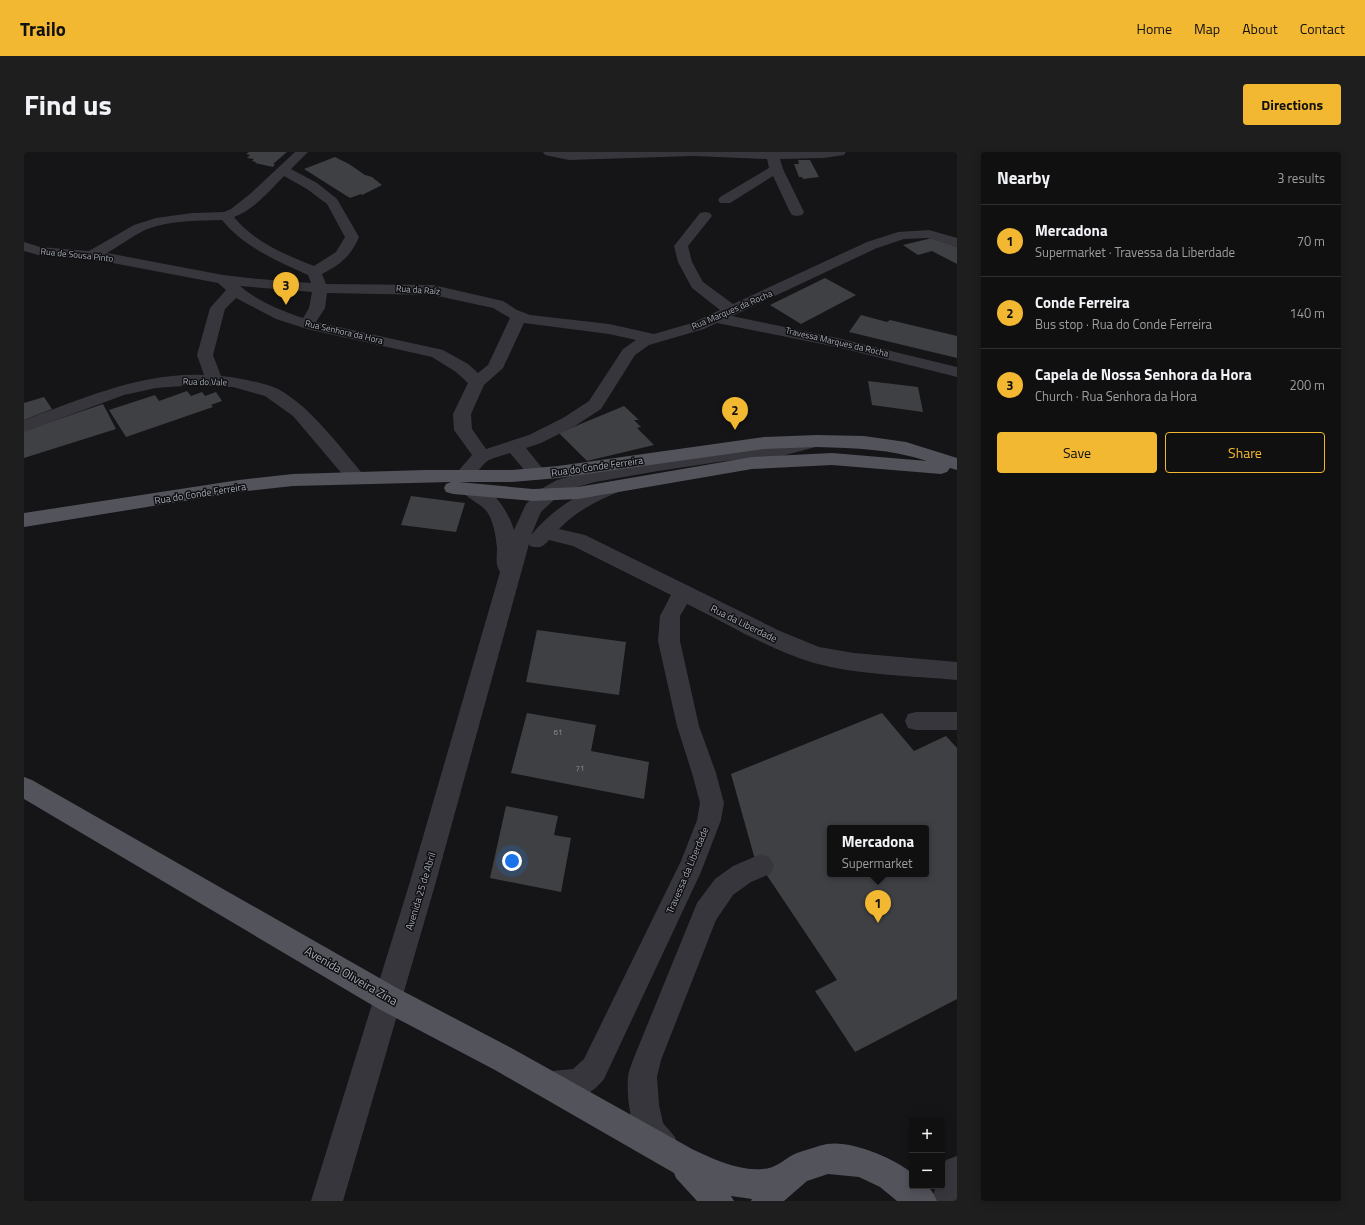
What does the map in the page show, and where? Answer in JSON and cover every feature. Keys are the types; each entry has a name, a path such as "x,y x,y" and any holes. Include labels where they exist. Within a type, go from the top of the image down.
{"main road":[{"name":"Rua do Conde Ferreira","path":"467,483 608,466 708,450 764,443 817,441 864,442 906,448 957,464"},
{"name":"Rua do Conde Ferreira","path":"24,520 239,486 293,480 376,478 467,483 533,495 578,492 705,470 752,464 832,459 957,471"},
{"name":"Avenida Oliveira Zina","path":"24,786 387,998 552,1086 673,1155 716,1176 742,1183 762,1185 775,1191 798,1168 828,1159 860,1162 902,1177 921,1201"},
{"name":"Avenida Oliveira Zina","path":"673,1155 718,1201"}],"street":[{"path":"92,256 146,225 161,221 192,217 226,216 236,212 302,152"},
{"path":"549,152 569,156 611,153 708,152 773,155 827,154 840,152"},
{"path":"773,155 776,169 797,212"},
{"path":"725,200 776,169"},
{"path":"283,170 312,186 332,202 352,237 348,249 337,260 314,272"},
{"path":"226,216 231,224 243,235 287,260 314,272 320,288 317,308 310,325"},
{"path":"705,216 681,246 685,262 697,285 732,310"},
{"name":"Rua Marques da Rocha","path":"467,483 482,456 535,439 569,422 595,405 629,352 643,342 698,326 872,245 902,235 929,234 957,243"},
{"name":"Rua de Sousa Pinto","path":"24,246 38,251 92,256 130,262"},
{"name":"Rua Senhora da Hora","path":"130,262 229,284 244,297 282,316 310,325 437,353 462,368 477,382"},
{"path":"214,381 205,355 218,308 229,284"},
{"name":"Rua da Raíz","path":"229,284 259,284 320,288 433,290 498,304 527,319 609,330 655,339"},
{"path":"482,456 463,430 462,414 477,382 495,368 519,316"},
{"name":"Travessa Marques da Rocha","path":"716,318 840,342 957,372"},
{"name":"Rua do Vale","path":"24,426 119,391 156,383 196,380 234,382 271,392 294,408 356,478"},
{"name":"Rua do Conde Ferreira","path":"548,494 564,484 595,476 725,455 782,450 817,441"},
{"path":"514,446 538,474"},
{"name":"Avenida 25 de Abril","path":"467,483 497,510 505,537 508,580"},
{"name":"Avenida 25 de Abril","path":"508,580 549,525 589,496 620,485"},
{"name":"Avenida 25 de Abril","path":"327,1201 422,885 522,533 533,508 548,494"},
{"name":"Rua da Liberdade","path":"544,532 578,540 772,637 816,655 854,662 957,671"},
{"name":"Travessa da Liberdade","path":"552,1086 579,1083 594,1069 688,871 709,820 712,803 704,773 688,726 669,641 670,616 683,592"},
{"path":"916,720 957,721"},
{"path":"673,1155 650,1131 644,1105 642,1077 647,1060 706,912 724,887 742,874 761,866"},
{"path":"945,1169 957,1164"},
{"path":"947,1201 957,1171"}],"building":[{"path":"249,152 287,152 273,164 275,164 273,167 255,163 256,162 252,161 254,159 247,158 250,155 246,154"},
{"path":"335,157 349,164 365,175 372,177 382,185 362,195 361,194 350,198 304,169"},
{"path":"798,160 810,160 819,177 803,179 802,177 799,177 794,164 799,164"},
{"path":"932,238 957,247 957,264 932,251 918,255 903,245"},
{"path":"825,278 856,295 801,324 770,305"},
{"path":"861,315 887,322 890,320 957,336 957,358 849,332"},
{"path":"868,381 918,387 923,412 872,405"},
{"path":"187,391 191,396 202,392 205,396 216,392 222,401 211,405 213,407 126,437 109,410 155,395 159,401"},
{"path":"44,397 52,409 24,420 24,403"},
{"path":"103,404 116,429 24,458 24,431"},
{"path":"624,406 639,420 634,420 641,427 637,428 654,445 587,461 559,433"},
{"path":"411,496 465,503 456,532 401,525"},
{"path":"537,630 626,642 619,695 526,682"},
{"path":"527,713 596,725 591,751 649,762 644,799 511,773"},
{"path":"882,713 914,751 946,736 957,748 957,999 855,1052 815,991 837,980 754,856 731,774"},
{"path":"506,806 558,816 554,835 571,838 561,892 490,878"}],"place":[{"name":"Capela de Nossa Senhora da Hora","path":"286,305"},
{"name":"Conde Ferreira","path":"735,430"},
{"name":"Mercadona","path":"878,923"}]}
